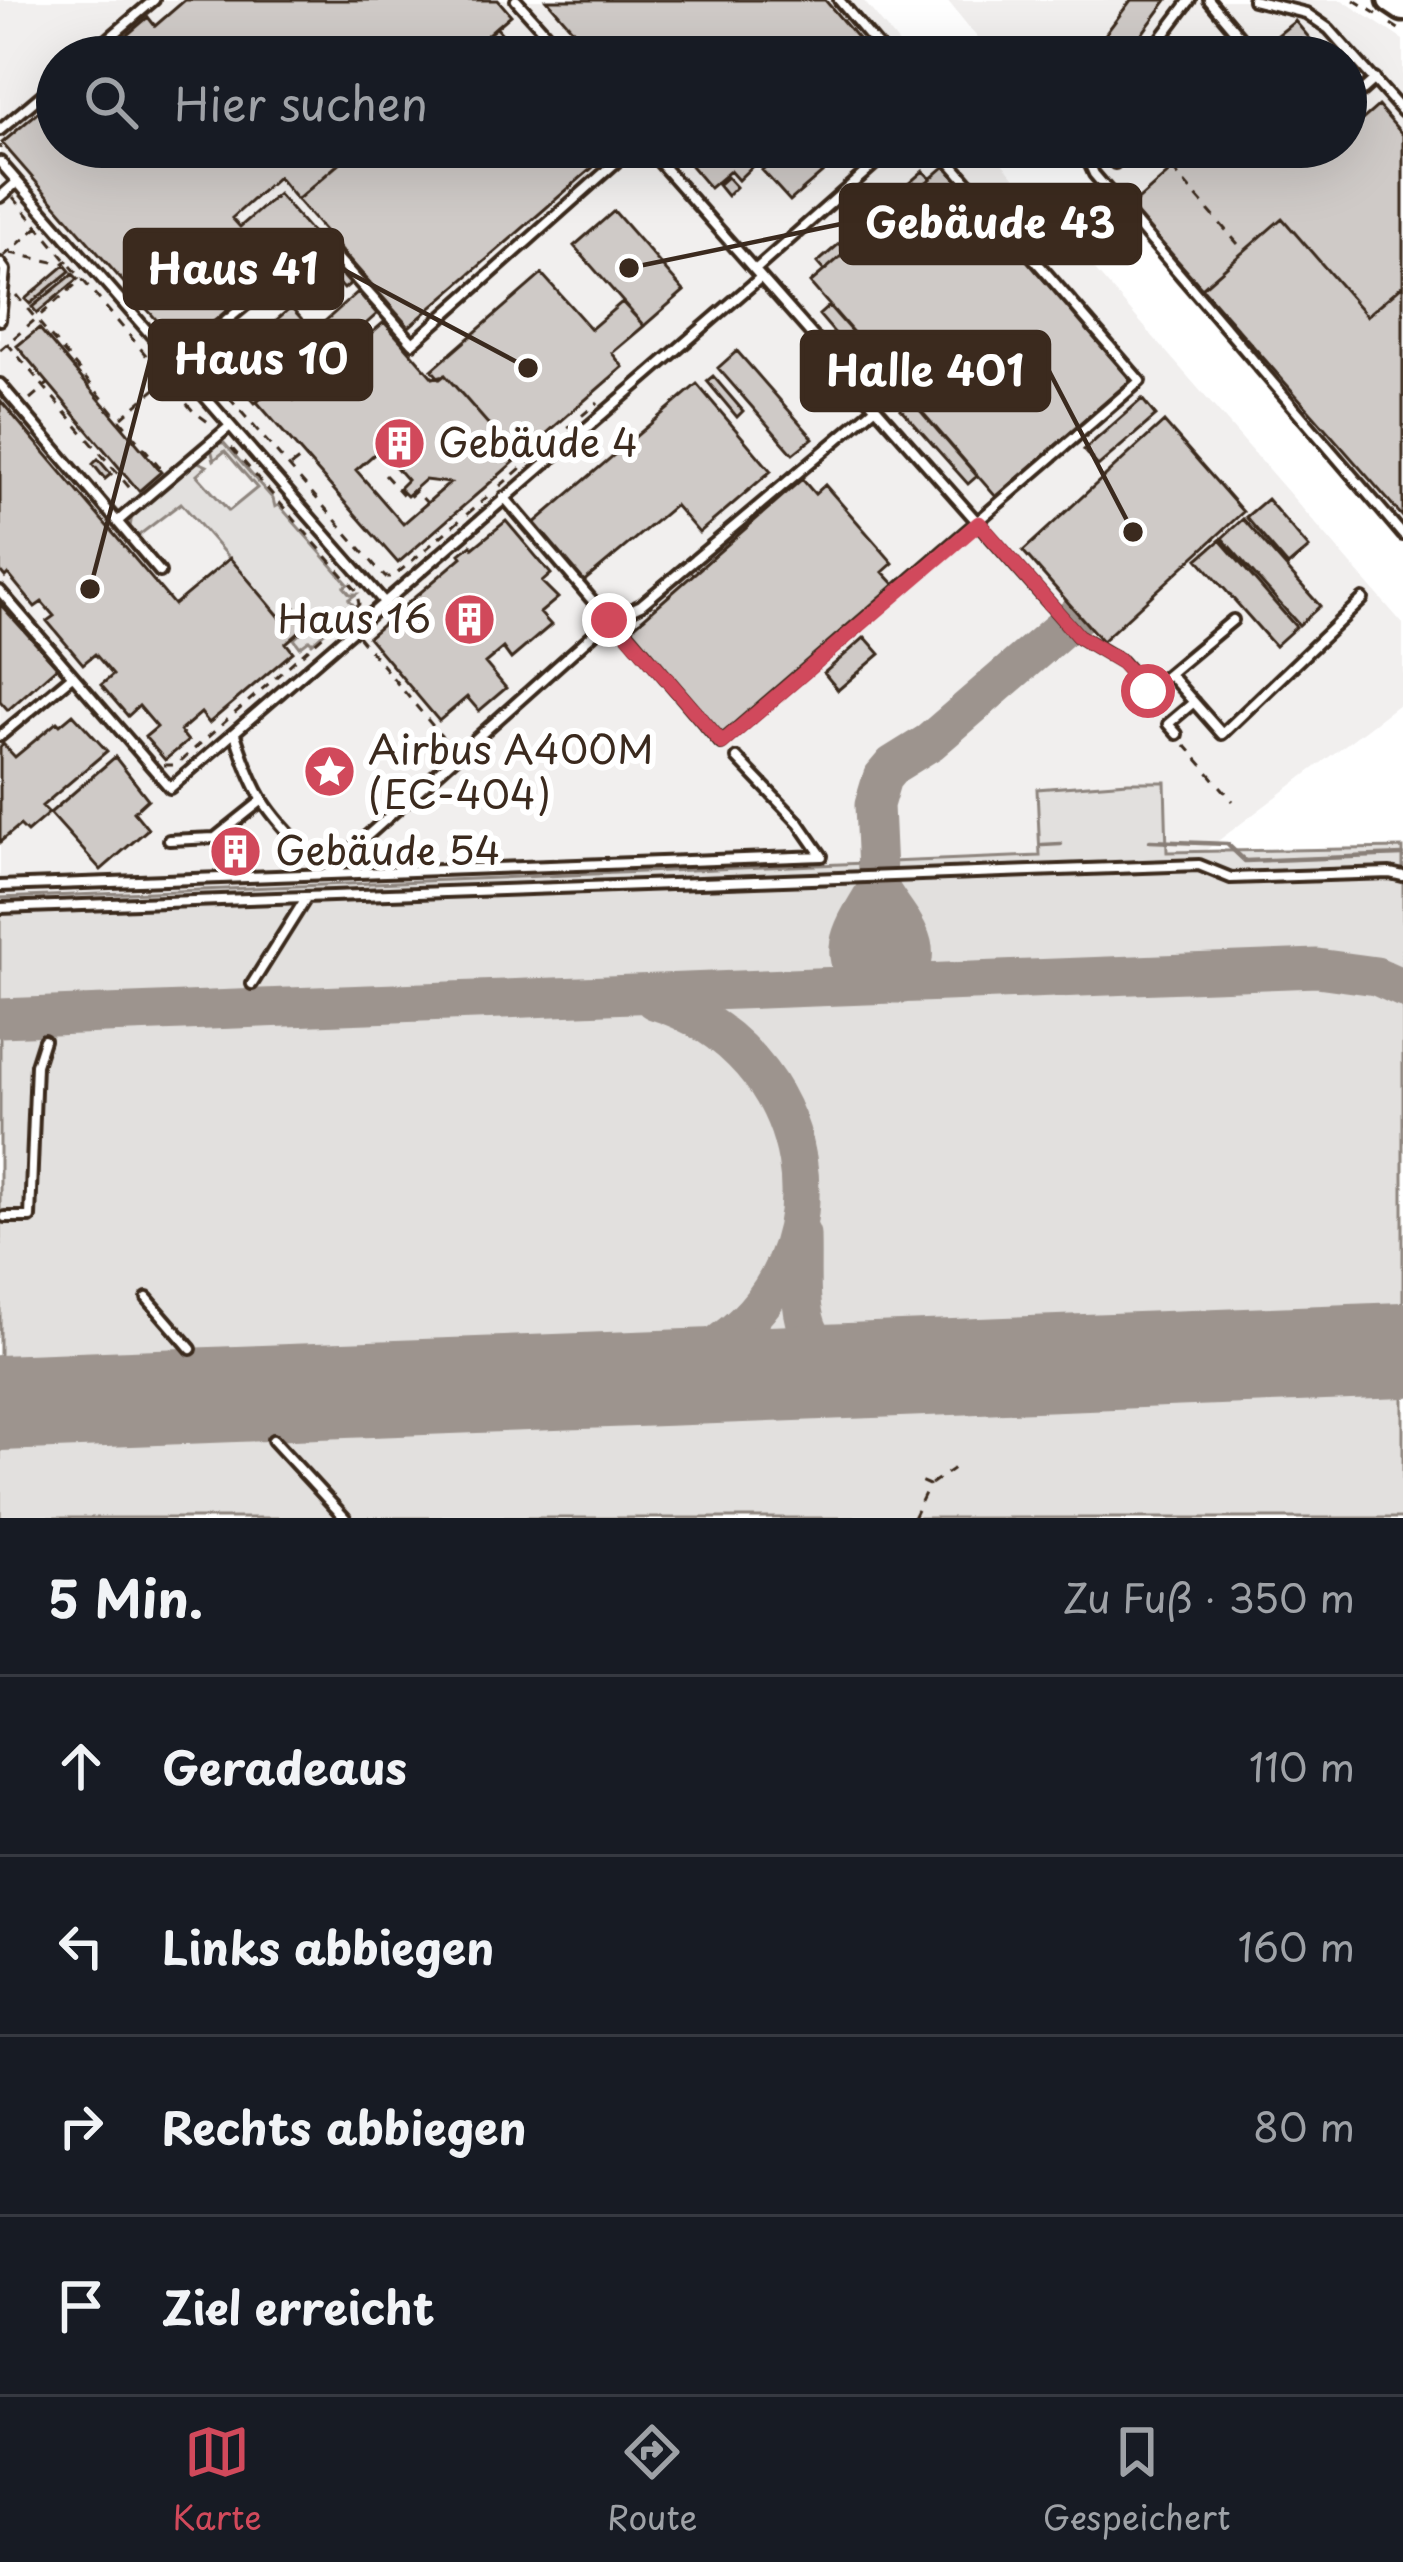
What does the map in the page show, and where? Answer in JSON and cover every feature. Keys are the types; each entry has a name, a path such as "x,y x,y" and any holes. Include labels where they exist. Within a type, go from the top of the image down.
{"main road":[{"path":"1391,0 1403,8"}],"lane":[{"path":"112,36 154,0"},
{"path":"517,0 549,36"},
{"path":"839,0 869,36"},
{"path":"1163,36 1190,0"},
{"path":"1209,0 1239,36"},
{"path":"1253,0 1306,13 1335,36"},
{"path":"1367,70 1403,112"},
{"path":"1367,86 1375,79"},
{"path":"0,130 36,100"},
{"path":"0,162 385,603"},
{"path":"288,270 322,241 413,343 609,168"},
{"path":"665,168 1078,636 1121,662 1148,691 1233,620"},
{"path":"0,591 170,788 385,603 871,168"},
{"path":"504,497 722,743 1140,381 955,168"},
{"path":"1091,168 1403,535"},
{"path":"4,194 17,182"},
{"path":"0,261 5,270 0,320"},
{"path":"175,363 254,298"},
{"path":"0,384 160,572"},
{"path":"235,734 260,802 310,855 347,853 609,620 641,604 876,407"},
{"path":"117,522 230,426"},
{"path":"199,452 209,464"},
{"path":"1169,674 1222,734 1363,599"},
{"path":"0,720 4,732 72,676"},
{"path":"1177,734 1168,724 1193,702"},
{"path":"0,886 821,856 799,823 737,758"},
{"path":"169,840 215,838 260,802"},
{"path":"0,908 1199,865 1231,878 1403,876"},
{"path":"252,984 307,897"},
{"path":"5,1217 30,1216 36,1065 44,1040"},
{"path":"147,1298 191,1348"},
{"path":"273,1440 345,1518"}],"path":[{"path":"1354,0 1403,32"},
{"path":"1171,168 1244,251"},
{"path":"4,194 38,226 166,380 220,434 356,590 359,604 176,765 158,760"},
{"path":"0,261 48,218"},
{"path":"8,252 63,264 68,260"},
{"path":"0,350 83,278"},
{"path":"4,283 169,478"},
{"path":"7,343 141,502"},
{"path":"218,372 211,377 385,577 393,577 610,392"},
{"path":"120,419 166,380"},
{"path":"20,407 47,385"},
{"path":"382,452 384,466"},
{"path":"289,467 304,456"},
{"path":"385,475 407,499 416,491 427,503"},
{"path":"410,552 416,557"},
{"path":"353,631 459,756"},
{"path":"1177,734 1233,801"},
{"path":"913,1518 929,1485 957,1466"},
{"path":"915,1479 929,1485"}],"shaded area":[{"path":"0,0 863,0 893,36 36,36 36,168 1006,168 1403,624 1403,701 1206,850 1403,848 1403,1518 0,1518"},
{"path":"947,0 1342,0 1403,40 1403,542 1081,168 1367,168 1367,36 976,36"},
{"path":"220,443 348,584 344,587 350,594 356,594 349,599 354,606 312,643 309,640 300,647 294,639 309,625 296,608 282,619 181,503 138,536 130,527 132,515 196,461 207,466 197,475 229,511 257,488 225,451 214,460 211,449"},
{"path":"1165,782 1167,852 1403,848 1403,1518 0,1518 0,898 1040,856 1037,789"}],"building":[{"path":"185,0 498,0 511,15 486,36 126,36 148,17 155,26"},
{"path":"547,0 825,0 856,36 589,36 585,32 578,36"},
{"path":"1131,0 1167,0 1140,36 1104,36"},
{"path":"1295,21 1308,36 1277,36"},
{"path":"1378,106 1403,135 1403,285 1367,316 1282,218 1202,288 1130,207 1174,168 1367,168 1367,116"},
{"path":"36,114 36,168 334,168 297,200 278,177 232,218 240,227 278,194 314,235 282,263 292,275 258,304 248,292 182,349 146,308 222,242 214,233 138,299 2,143"},
{"path":"334,168 592,168 409,327 297,200"},
{"path":"693,168 750,168 738,180 730,171 710,188"},
{"path":"764,168 828,168 790,201"},
{"path":"947,168 1131,380 996,497 810,283"},
{"path":"923,171 931,179 824,271 817,263"},
{"path":"727,177 736,187 727,196 718,185"},
{"path":"614,211 684,291 644,326 574,246"},
{"path":"1282,218 1367,316 1403,285 1403,517 1202,288"},
{"path":"65,265 70,271 30,304 25,299"},
{"path":"337,269 350,284 344,289 331,275"},
{"path":"73,274 78,279 37,313 32,307"},
{"path":"542,274 591,329 622,302 644,326 612,353 623,367 514,462 506,453 510,449 445,375 440,379 432,370"},
{"path":"358,292 377,314 333,353 321,339 311,348 304,340"},
{"path":"829,306 896,382 885,392 819,315"},
{"path":"291,307 310,328 263,369 277,385 255,403 227,371 221,376 215,368 220,363 205,347 227,328 245,348"},
{"name":"Gebäude 4","path":"384,322 433,378 445,375 510,449 506,453 514,462 398,563 257,402 279,382 294,400","holes":["380,449 407,480 399,488 407,496 425,480 450,483 403,524 356,470"]},
{"path":"39,328 161,472 139,491 17,346"},
{"path":"737,351 813,438 793,454 718,368"},
{"path":"713,376 743,411 737,417 707,381"},
{"path":"697,384 771,471 699,533 675,505 582,583 532,525"},
{"path":"1142,399 1156,416 1098,466 1084,450"},
{"path":"0,400 174,605 230,558 284,622 295,612 307,625 286,643 293,652 209,723 201,713 180,731 188,741 165,760 145,737 157,727 139,706 128,716 101,685 113,675 95,654 83,664 47,621 54,616 42,602 35,607 8,574 5,577 0,571"},
{"path":"911,400 977,476 968,484 901,409"},
{"path":"1164,422 1243,512 1102,641 1023,551"},
{"path":"98,459 111,474 105,479 93,464"},
{"path":"802,479 815,494 825,485 893,563 883,572 895,585 723,734 631,629"},
{"path":"1267,499 1309,548 1288,566 1246,517"},
{"path":"1243,519 1320,606 1299,625 1222,538"},
{"name":"Haus 16","path":"506,521 551,574 542,582 558,598 540,613 551,625 511,659 503,648 485,663 506,688 479,711 467,697 439,721 368,637 460,554"},
{"path":"1220,540 1296,627 1275,646 1198,559"},
{"path":"0,604 57,667 8,710 0,701"},
{"path":"865,637 880,654 838,690 824,673"},
{"path":"73,714 107,751 42,806 49,813 27,832 20,825 0,842 0,747 3,744 15,757"},
{"path":"115,757 148,799 134,812 148,829 101,870 50,813"},
{"name":"Gebäude 54","path":"228,841 241,841 243,856 228,856"}],"waterway":[{"path":"1150,841 1227,844 1245,861 1403,855"},
{"path":"1042,845 1061,844"}],"taxiway":[{"path":"903,984 893,979 881,960 874,805 882,778 1076,616"},
{"path":"878,885 912,944 910,970 900,984"},
{"path":"866,985 855,973 849,949 856,925 876,890"},
{"path":"0,1018 1317,968 1376,976 1403,988"},
{"path":"603,1380 683,1363 708,1351 755,1312 785,1264 799,1212 797,1159 781,1108 751,1063 709,1025 654,1000"},
{"path":"801,1235 802,1306 814,1340 848,1363 877,1370"},
{"path":"1332,1353 1403,1333"}],"runway":[{"path":"0,1403 1403,1350"}],"place":[{"name":"Gebäude 43","path":"629,268"},
{"name":"Haus 41","path":"528,368"},
{"name":"Gebäude 4","path":"399,443"},
{"name":"Halle 401","path":"1133,532"},
{"name":"Haus 10","path":"90,589"},
{"name":"Haus 16","path":"470,619"},
{"name":"Airbus A400M (EC-404)","path":"329,772"},
{"name":"Gebäude 54","path":"236,851"}],"route":[{"path":"609,620 626,632 722,743 979,523 1078,636 1121,662 1148,691"}]}
